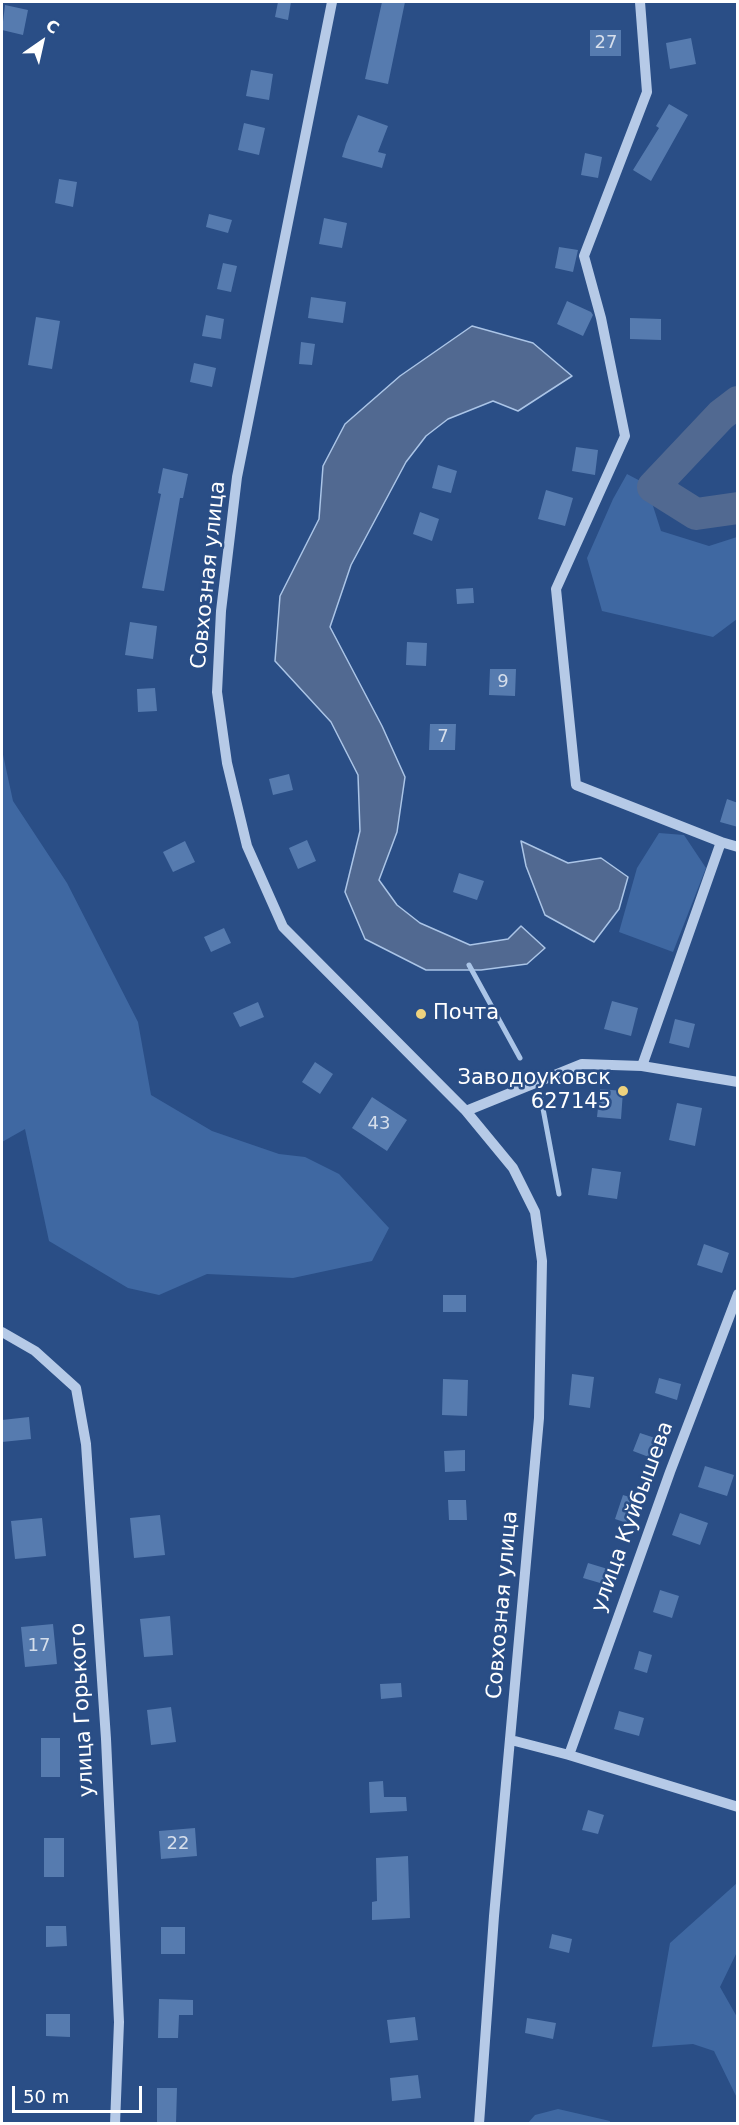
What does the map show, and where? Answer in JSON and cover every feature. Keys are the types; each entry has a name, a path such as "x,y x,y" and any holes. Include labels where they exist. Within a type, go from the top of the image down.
{"street":[{"name":"Совхозная улица","path":"333,2 237,477 221,611 218,692 227,764 247,846 283,927 466,1111 513,1168 535,1212 542,1261 539,1418 494,1916 479,2124"},
{"path":"640,2 647,92 584,256 601,318 625,436 556,589 576,785 738,847"},
{"path":"642,1066 720,842"},
{"path":"466,1111 582,1065 642,1066 738,1082"},
{"name":"улица Куйбышева","path":"569,1755 669,1472 738,1294"},
{"name":"улица Горького","path":"2,1332 34,1351 76,1388 86,1444 106,1739 118,2011 115,2124"},
{"path":"511,1740 569,1755 738,1808"}],"shaded area":[{"path":"472,326 533,343 572,376 518,411 493,401 448,419 426,436 406,462 351,565 330,627 382,726 405,777 397,832 379,880 397,905 420,923 470,945 508,939 521,926 545,948 527,964 481,970 426,970 365,939 345,892 360,831 358,775 331,722 275,661 280,596 319,519 323,466 345,424 400,376"},
{"path":"627,474 646,484 661,531 709,546 737,537 737,619 713,637 602,611 587,558 613,499"},
{"path":"2,750 13,801 67,883 138,1022 151,1095 212,1131 279,1154 305,1157 339,1174 389,1228 372,1261 293,1278 207,1274 159,1295 128,1288 49,1241 25,1129 2,1142"},
{"path":"659,833 684,835 706,868 673,952 619,932 637,868"},
{"path":"521,841 568,863 601,858 628,877 619,909 594,942 545,915 526,866"},
{"path":"737,1883 737,1952 720,1987 737,2017 737,2098 714,2051 693,2044 652,2047 670,1943"},
{"path":"558,2109 610,2121 610,2123 528,2123 535,2115"}],"building":[{"path":"278,2 291,2 288,20 275,17"},
{"path":"382,2 405,2 388,84 365,79"},
{"path":"5,5 28,10 23,35 2,30"},
{"path":"590,30 621,30 621,56 590,56"},
{"path":"691,38 696,64 670,69 666,43"},
{"path":"251,70 273,74 269,100 246,96"},
{"path":"669,104 688,115 651,181 633,170 659,128 656,126"},
{"path":"358,115 388,126 378,152 386,154 382,168 342,157"},
{"path":"244,123 265,128 259,155 238,150"},
{"path":"585,153 602,157 598,178 581,175"},
{"path":"59,179 77,182 73,207 55,203"},
{"path":"209,214 232,220 228,233 206,227"},
{"path":"324,218 347,223 342,248 319,244"},
{"path":"559,247 578,250 573,272 555,268"},
{"path":"223,263 237,266 231,292 217,289"},
{"path":"311,297 346,302 343,323 308,318"},
{"path":"567,301 593,315 583,336 557,324"},
{"path":"206,315 224,319 221,339 202,336"},
{"path":"36,317 60,321 52,369 28,365"},
{"path":"630,318 661,319 661,340 630,339"},
{"path":"301,342 315,344 312,365 299,364"},
{"path":"194,363 216,368 212,387 190,382"},
{"path":"576,447 598,450 595,475 572,471"},
{"path":"438,465 457,471 451,493 432,488"},
{"path":"163,468 188,474 183,498 180,498 164,591 142,588 161,494 158,493"},
{"path":"546,490 573,498 565,526 538,519"},
{"path":"420,512 439,519 432,541 413,534"},
{"path":"473,588 474,603 457,604 456,589"},
{"path":"130,622 157,626 153,659 125,655"},
{"path":"407,642 427,643 426,666 406,665"},
{"path":"490,669 516,669 515,696 489,695"},
{"path":"155,688 157,711 138,712 137,689"},
{"path":"430,724 456,724 455,750 429,750"},
{"path":"289,774 293,790 273,795 269,779"},
{"path":"727,799 738,803 738,827 720,822"},
{"path":"307,840 316,861 298,869 289,848"},
{"path":"185,841 195,862 173,872 163,852"},
{"path":"459,873 484,881 477,900 453,892"},
{"path":"224,928 231,943 211,952 204,937"},
{"path":"612,1001 638,1008 631,1036 604,1029"},
{"path":"258,1002 264,1017 240,1027 233,1013"},
{"path":"675,1019 695,1024 689,1048 669,1043"},
{"path":"315,1062 333,1074 320,1094 302,1082"},
{"path":"600,1089 623,1091 621,1119 597,1117"},
{"path":"372,1097 407,1120 387,1151 352,1128"},
{"path":"677,1103 702,1108 695,1146 669,1140"},
{"path":"592,1168 621,1172 617,1199 588,1195"},
{"path":"704,1244 729,1253 722,1273 697,1265"},
{"path":"443,1295 466,1295 466,1312 443,1312"},
{"path":"572,1374 594,1377 590,1408 569,1405"},
{"path":"659,1378 681,1384 677,1400 655,1393"},
{"path":"443,1379 468,1380 467,1416 442,1415"},
{"path":"29,1417 31,1439 2,1442 2,1420"},
{"path":"640,1433 661,1440 654,1459 633,1451"},
{"path":"465,1450 465,1471 445,1472 444,1451"},
{"path":"705,1466 734,1475 727,1496 698,1487"},
{"path":"623,1495 639,1500 630,1524 615,1519"},
{"path":"448,1500 466,1500 467,1520 449,1520"},
{"path":"680,1513 708,1523 700,1545 672,1535"},
{"path":"160,1515 165,1555 134,1558 130,1518"},
{"path":"42,1518 46,1556 15,1559 11,1521"},
{"path":"588,1563 611,1570 607,1585 583,1578"},
{"path":"660,1590 679,1596 672,1618 653,1612"},
{"path":"170,1616 173,1655 144,1657 140,1619"},
{"path":"53,1624 57,1664 25,1667 21,1627"},
{"path":"639,1651 652,1655 647,1673 634,1669"},
{"path":"401,1683 402,1697 381,1699 380,1684"},
{"path":"171,1707 176,1742 151,1745 147,1710"},
{"path":"619,1711 644,1718 639,1736 614,1729"},
{"path":"41,1738 60,1738 60,1777 41,1777"},
{"path":"383,1781 384,1797 406,1797 407,1811 370,1813 369,1782"},
{"path":"588,1810 604,1815 598,1834 582,1830"},
{"path":"195,1828 197,1856 161,1859 159,1831"},
{"path":"44,1838 64,1838 64,1877 44,1877"},
{"path":"408,1856 410,1918 372,1920 372,1902 377,1901 376,1858"},
{"path":"46,1926 66,1926 67,1946 46,1947"},
{"path":"161,1927 185,1927 185,1954 161,1954"},
{"path":"552,1934 572,1939 569,1953 549,1948"},
{"path":"159,1999 193,2000 193,2015 179,2015 178,2038 158,2038"},
{"path":"46,2014 70,2014 70,2037 46,2036"},
{"path":"415,2017 418,2040 390,2043 387,2020"},
{"path":"527,2018 556,2023 553,2039 525,2033"},
{"path":"418,2075 421,2098 392,2101 390,2078"},
{"path":"157,2088 177,2088 176,2124 157,2124"}],"waterway":[{"path":"738,402 721,415 653,487 696,514 738,508"},
{"path":"469,965 520,1058"},
{"path":"541,1098 559,1194"}],"place":[{"name":"Почта","path":"421,1014"},
{"name":"Заводоуковск 627145","path":"623,1091"}]}
